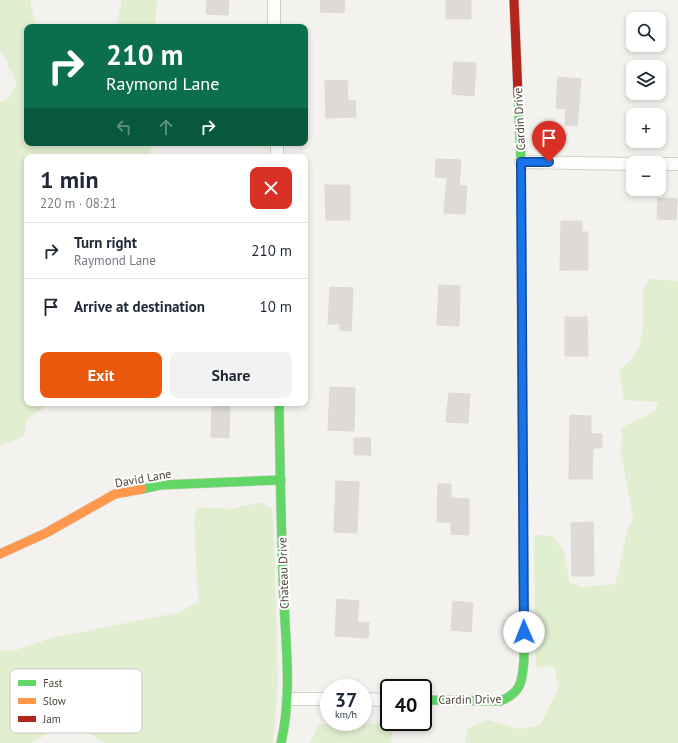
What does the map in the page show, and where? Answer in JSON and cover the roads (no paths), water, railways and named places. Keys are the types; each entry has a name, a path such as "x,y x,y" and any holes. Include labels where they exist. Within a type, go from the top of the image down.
{"street":[{"path":"274,0 274,24"},
{"name":"Cardin Drive","path":"432,700 500,701 509,698 518,690 522,682 524,660 524,502 521,162 514,0"},
{"path":"521,162 626,164"},
{"path":"666,164 678,164"},
{"name":"Chateau Drive","path":"279,406 288,699 284,733 281,743"},
{"name":"David Lane","path":"0,554 46,533 115,494 160,485 281,480"},
{"path":"288,699 320,699"}]}
